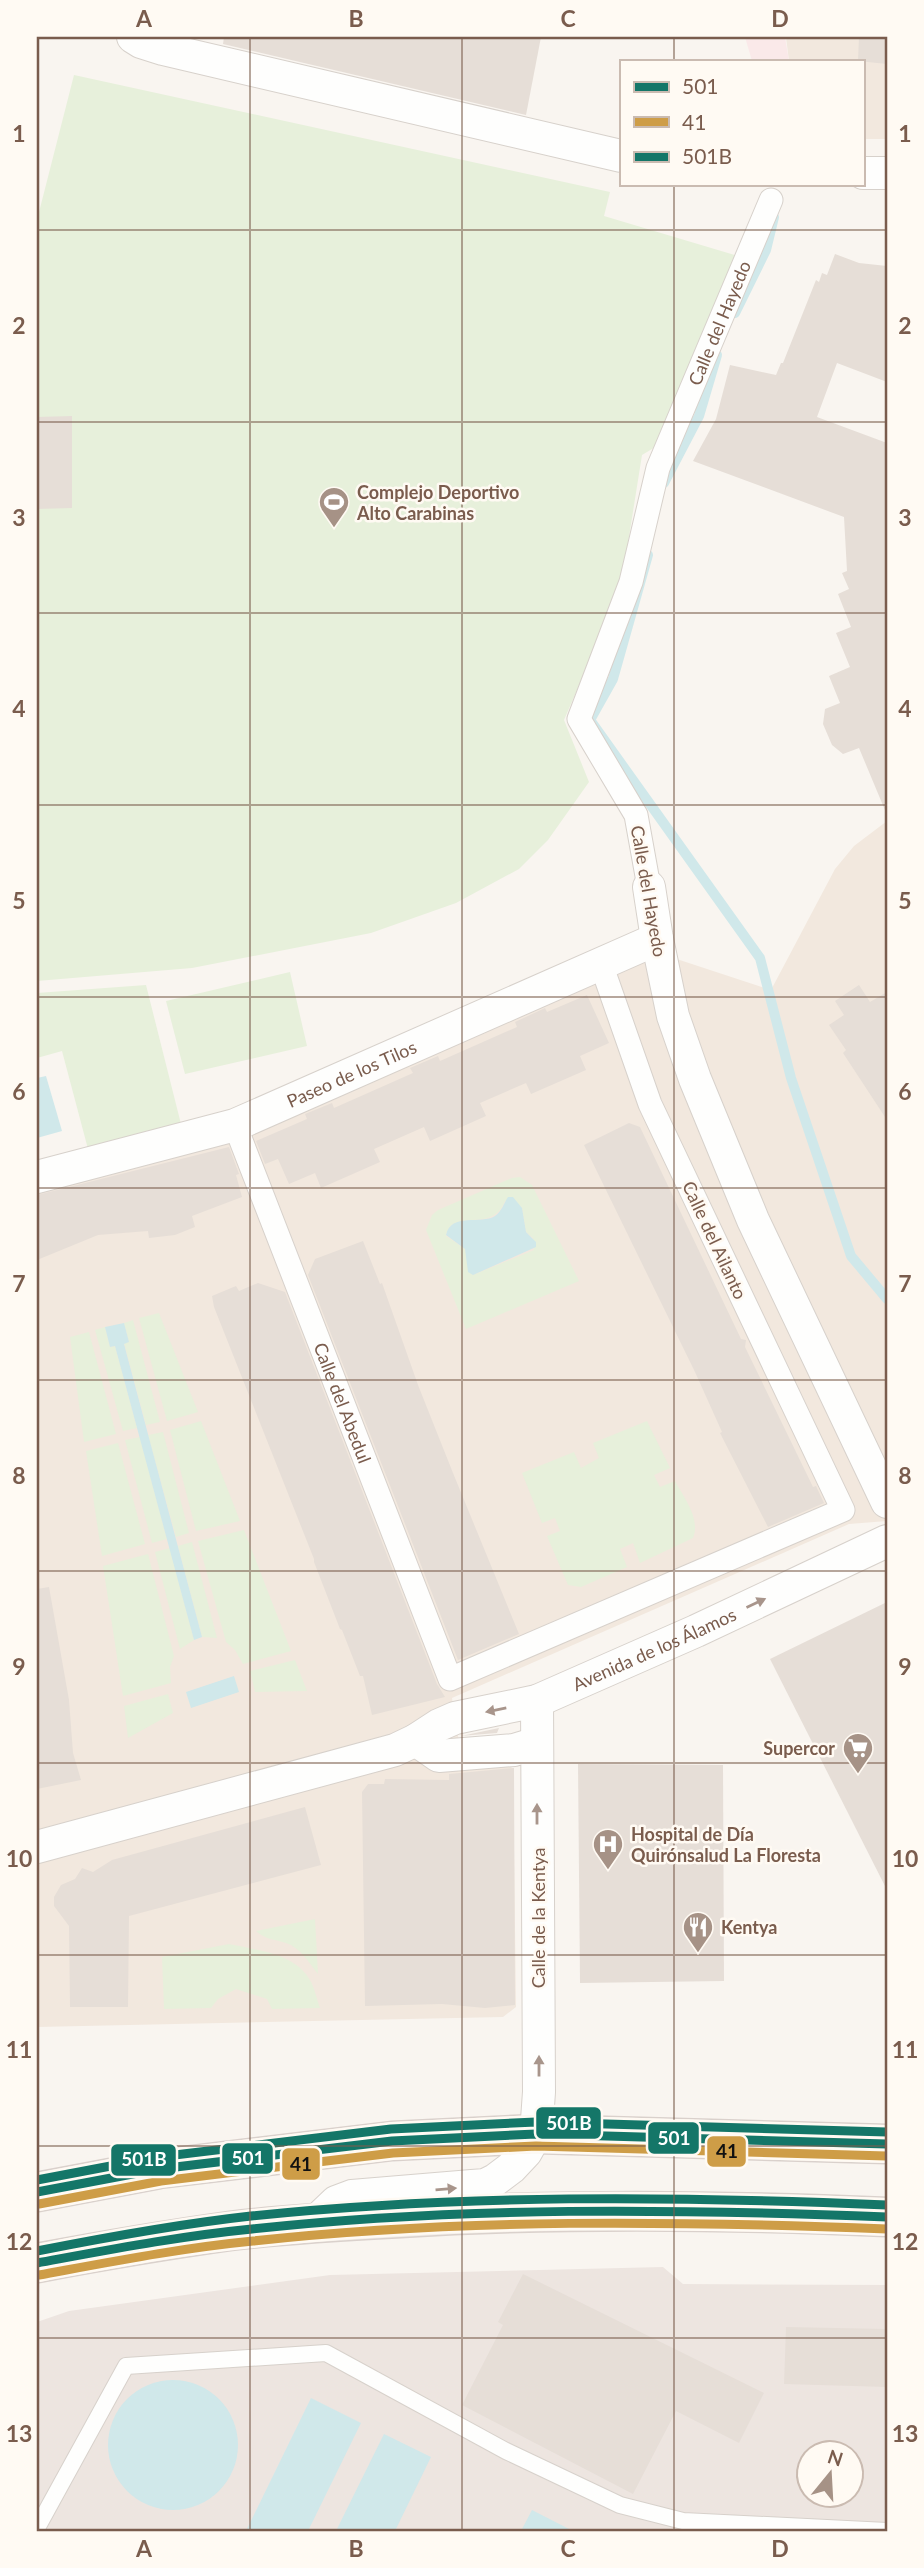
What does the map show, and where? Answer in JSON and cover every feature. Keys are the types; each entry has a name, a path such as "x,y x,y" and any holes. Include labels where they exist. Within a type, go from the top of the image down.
{"main road":[{"path":"37,2192 159,2169 392,2141 536,2134 887,2144"},
{"path":"37,2263 231,2231 314,2223 554,2211 887,2217"}],"street":[{"path":"134,37 163,49 620,156"},
{"path":"864,173 887,173"},
{"name":"Calle del Hayedo","path":"771,200 658,468 631,582 579,719 636,816 673,1016 723,1150 753,1220 887,1502"},
{"name":"Paseo de los Tilos","path":"37,1177 235,1125 657,939"},
{"name":"Calle del Ailanto","path":"450,1679 843,1510 650,1104 601,964"},
{"name":"Calle del Abedul","path":"235,1125 450,1679"},
{"name":"Avenida de los Álamos","path":"37,1846 395,1750 455,1718 537,1701 696,1631 887,1541"},
{"name":"Calle de la Kentya","path":"536,2134 539,2092 537,1701"},
{"path":"416,1740 439,1756 514,1750 537,1743"},
{"path":"314,2223 343,2198 485,2185 511,2168 526,2152 536,2134"}],"lane":[{"path":"37,2528 126,2366 326,2353 506,2451 620,2505 683,2521 887,2531"}],"shaded area":[{"path":"745,37 785,37 789,60 752,60"},
{"path":"786,37 887,37 887,139 864,139 864,60 789,60"},
{"path":"887,821 887,1521 849,1524 452,1698 461,1755 509,1765 513,1769 516,2007 503,2017 37,2027 37,1163 229,1110 619,940 771,990 835,869 854,846"},
{"path":"663,2267 683,2284 887,2285 887,2531 37,2531 37,2322 69,2311 330,2275"}],"green space":[{"name":"Complejo Deportivo Alto Carabinas","path":"74,75 610,192 604,216 738,256 657,446 642,455 624,568 610,613 564,720 589,782 548,840 519,869 456,903 371,933 192,968 37,981 37,220"},
{"path":"290,972 307,1046 185,1074 166,1001"},
{"path":"146,985 181,1124 88,1149 62,1051 37,1058 37,993"},
{"path":"520,1177 532,1185 579,1281 466,1329 426,1230 432,1215 438,1210","holes":["505,1201 522,1208 526,1232 533,1238 534,1250 473,1275 465,1249 446,1236 450,1227 464,1221 491,1217"]},
{"path":"159,1313 198,1412 167,1421 139,1318"},
{"path":"133,1320 160,1422 146,1425 124,1343 129,1342 124,1323"},
{"path":"105,1327 110,1347 115,1346 137,1428 123,1431 95,1330"},
{"path":"89,1332 116,1434 84,1442 70,1337"},
{"path":"201,1421 240,1521 196,1531 170,1430"},
{"path":"647,1421 670,1468 654,1475 660,1487 675,1481 693,1516 693,1538 640,1563 633,1543 620,1549 627,1567 581,1587 568,1585 547,1536 560,1531 555,1518 542,1523 522,1473 574,1452 581,1468 599,1458 593,1443"},
{"path":"163,1432 189,1533 176,1537 148,1435"},
{"path":"140,1437 167,1539 152,1543 125,1440"},
{"path":"118,1443 145,1544 102,1556 86,1451"},
{"path":"244,1530 291,1651 243,1664 235,1650 226,1642 198,1541"},
{"path":"192,1542 217,1638 202,1637 178,1546"},
{"path":"170,1548 194,1640 180,1649 155,1552"},
{"path":"148,1554 174,1656 170,1667 171,1683 123,1696 103,1566"},
{"path":"295,1660 307,1691 255,1692 250,1671"},
{"path":"168,1694 173,1713 128,1738 124,1706"},
{"path":"315,1919 318,1974 296,1948 267,1938 256,1931"},
{"path":"229,1944 275,1954 296,1965 305,1972 311,1982 320,2008 272,2009 267,1999 236,1989 218,1999 211,2008 164,2009 162,1957"}],"water":[{"path":"46,1076 62,1131 37,1138 37,1078"},
{"path":"508,1197 513,1197 522,1208 526,1232 536,1242 536,1247 473,1275 468,1272 465,1249 446,1235 449,1228 460,1221 482,1220 495,1216"},
{"path":"124,1323 129,1342 124,1344 202,1637 194,1640 115,1346 110,1347 105,1327"},
{"path":"234,1676 239,1692 191,1708 186,1692"},
{"path":"173,2380 198,2385 219,2399 233,2420 238,2445 233,2470 219,2491 198,2505 173,2510 148,2505 127,2491 113,2470 108,2445 113,2420 127,2399 148,2385"},
{"path":"311,2398 361,2423 308,2531 246,2531"},
{"path":"384,2434 431,2457 395,2531 336,2531"},
{"path":"532,2510 573,2531 521,2531"}],"building":[{"path":"224,37 541,37 526,115 223,44"},
{"path":"859,37 887,37 887,64 858,60"},
{"path":"835,254 859,263 887,266 887,382 837,363 817,417 887,443 887,815 859,748 843,754 832,745 823,724 825,709 840,703 829,676 850,667 836,633 851,627 838,594 849,589 842,573 847,571 844,517 693,461 716,419 730,365 776,375 816,280 819,282 822,273 827,275"},
{"path":"72,416 72,508 37,509 37,417"},
{"path":"859,985 870,1002 887,992 887,1120 843,1053 846,1050 829,1025 844,1015 835,1001"},
{"path":"587,995 609,1043 580,1056 586,1070 531,1094 526,1083 480,1103 486,1116 430,1141 424,1127 374,1149 380,1162 321,1188 315,1173 289,1184 278,1159 265,1164 256,1141 307,1119 305,1114 332,1103 334,1108 413,1073 410,1068 438,1056 440,1061 517,1027 515,1022 545,1008 547,1012"},
{"path":"629,1123 640,1127 741,1339 746,1340 745,1347 813,1487 816,1486 824,1503 768,1527 720,1433 722,1432 695,1372 584,1145"},
{"path":"229,1147 239,1174 236,1175 242,1197 192,1216 195,1227 175,1235 149,1238 148,1231 98,1235 37,1260 37,1195"},
{"path":"363,1241 380,1284 382,1283 418,1385 519,1634 458,1660 308,1275 315,1259"},
{"path":"258,1283 285,1292 437,1684 445,1697 372,1715 363,1676 360,1676 340,1629 214,1307 212,1296 236,1286 239,1291"},
{"path":"49,1587 69,1700 73,1753 81,1780 37,1789 37,1589"},
{"name":"Supercor","path":"887,1602 887,1890 770,1659"},
{"path":"499,1728 497,1733 462,1736"},
{"name":"Hospital de Día Quirónsalud La Floresta","path":"578,1764 723,1765 724,1981 580,1983"},
{"path":"514,1768 515,2005 485,2008 442,2004 365,2006 362,1792 368,1784 384,1784 385,1779 449,1780 449,1774"},
{"path":"305,1807 321,1865 129,1916 128,2007 70,2007 69,1926 54,1906 54,1897 61,1885 75,1879 82,1868 93,1872 112,1860"},
{"path":"523,2274 764,2393 739,2443 676,2411 633,2494 462,2405 503,2325 498,2322"},
{"path":"786,2327 887,2329 887,2387 784,2384"}],"waterway":[{"path":"735,313 766,250 774,217"},
{"path":"664,483 699,416 717,355"},
{"path":"648,555 613,679 590,720 760,958 791,1078 851,1256 887,1299"}],"transit line":[{"name":"501B","path":"37,2180 158,2157 391,2129 536,2122 887,2132"},
{"name":"501","path":"37,2192 159,2169 392,2141 536,2134 887,2144"},
{"name":"41","path":"39,2204 161,2181 393,2153 536,2146 887,2156"},
{"name":"501B","path":"37,2251 224,2219 410,2204 489,2200 649,2199 887,2205"},
{"name":"501","path":"37,2263 225,2232 410,2216 649,2211 887,2217"},
{"name":"41","path":"39,2275 226,2244 411,2228 649,2223 887,2229"}],"place":[{"name":"Complejo Deportivo Alto Carabinas","path":"334,529"},
{"name":"Supercor","path":"858,1775"},
{"name":"Hospital de Día Quirónsalud La Floresta","path":"608,1871"},
{"name":"Kentya","path":"698,1954"}]}
